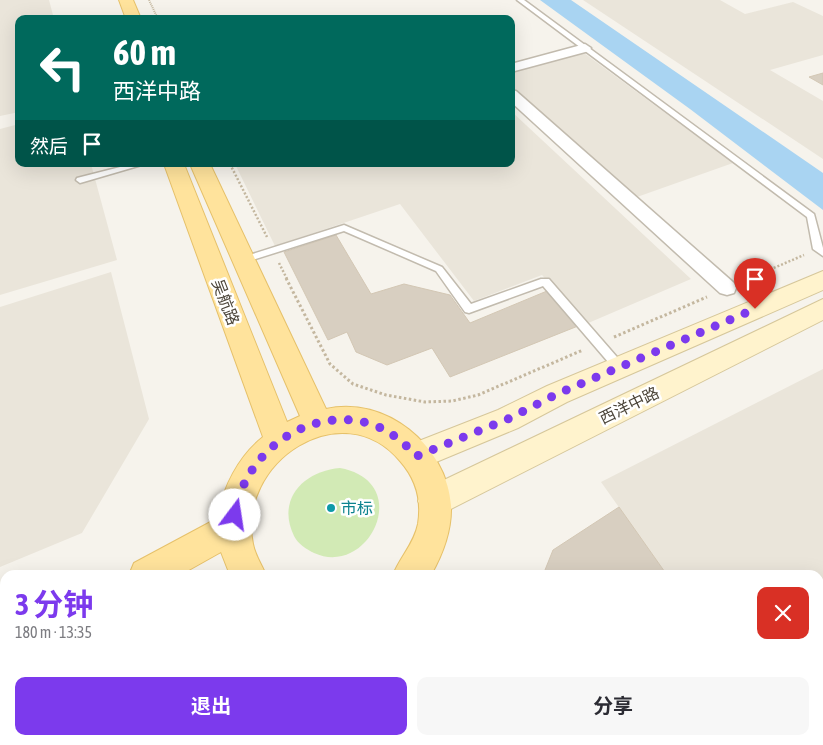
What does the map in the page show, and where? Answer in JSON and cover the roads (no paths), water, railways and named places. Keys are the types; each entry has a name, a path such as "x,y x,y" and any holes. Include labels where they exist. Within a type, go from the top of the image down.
{"main road":[{"path":"126,0 132,15"},
{"name":"吴航路","path":"175,167 233,324 279,440"},
{"name":"吴航路","path":"201,167 318,424"},
{"path":"417,456 508,419 557,394 823,280"},
{"name":"西洋中路","path":"434,501 823,309"},
{"path":"233,324 267,312"},
{"path":"557,394 583,428"},
{"path":"245,570 237,551 234,528 237,502 246,478 260,457 279,440 298,430 318,424 346,420 373,425 397,437 417,456 426,470 433,490 435,513 431,540 414,570"},
{"path":"155,570 234,528"}],"street":[{"path":"515,67 585,48"},
{"path":"515,98 727,288"}],"lane":[{"path":"520,0 811,216 818,249 823,253"},
{"path":"80,180 130,167"},
{"path":"243,260 344,228 439,269 469,309 545,282 619,368"}],"water":[{"path":"540,0 571,0 823,173 823,210 690,109"}],"place":[{"name":"市标","path":"331,508"}]}
